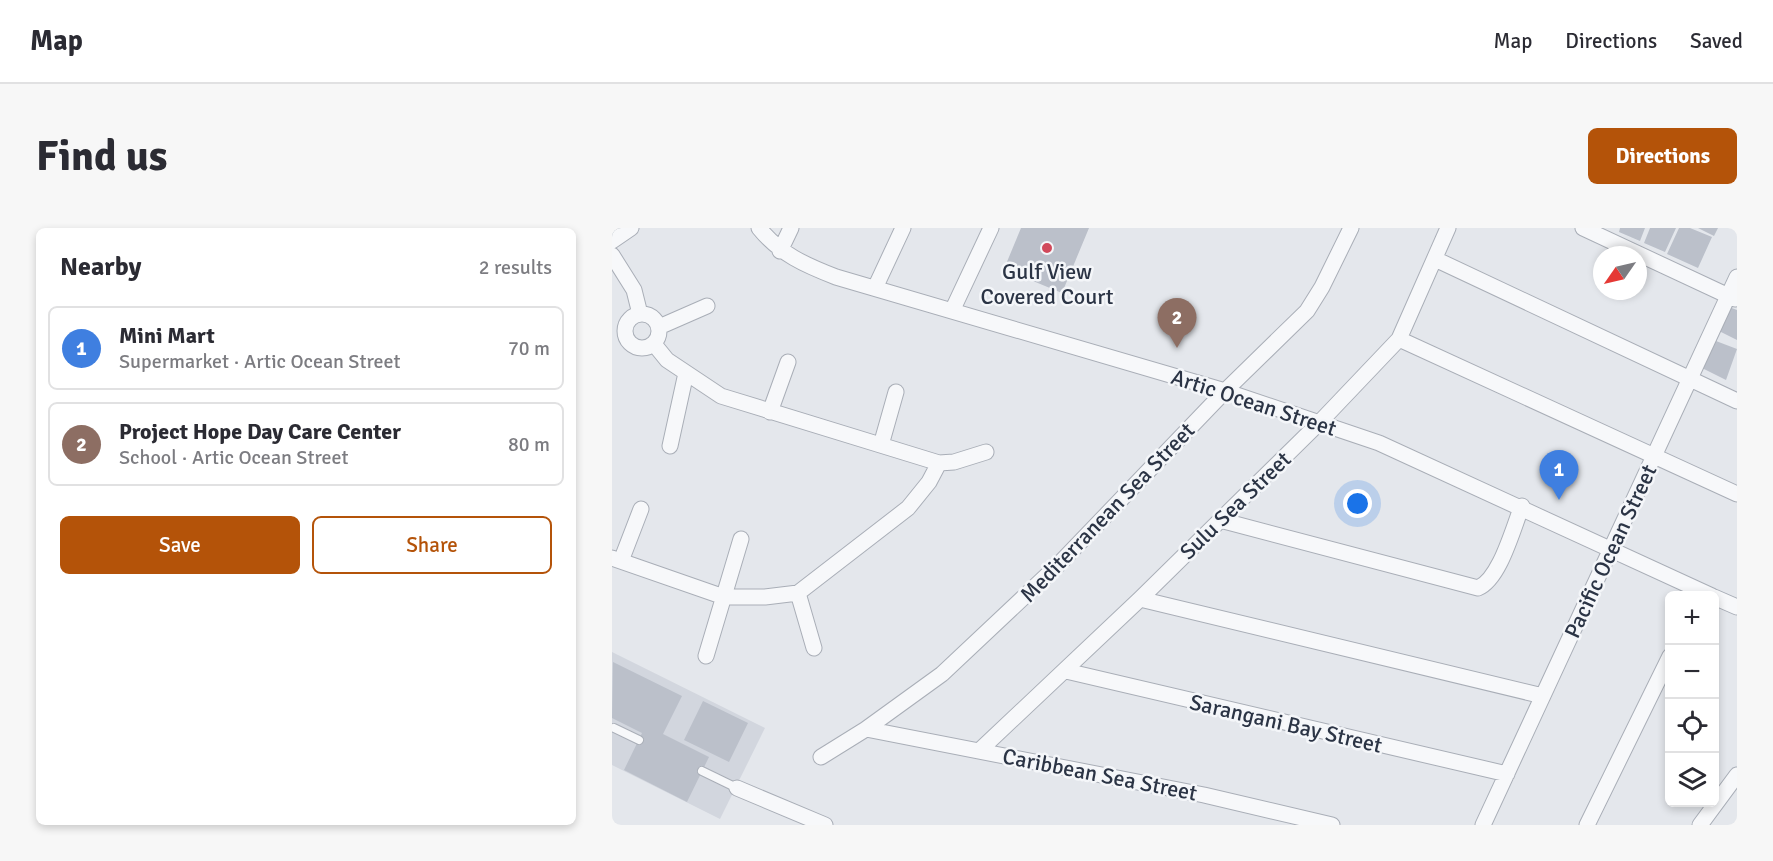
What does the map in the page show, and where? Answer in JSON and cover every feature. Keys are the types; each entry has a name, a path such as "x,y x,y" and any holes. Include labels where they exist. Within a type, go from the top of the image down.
{"street":[{"path":"612,241 631,228"},
{"path":"759,228 780,251 791,228"},
{"path":"875,288 903,228"},
{"path":"952,311 991,228"},
{"name":"Mediterranean Sea Street","path":"821,757 912,698 976,645 1060,563 1225,391 1307,311 1322,287 1351,228"},
{"name":"Sulu Sea Street","path":"979,751 1140,599 1320,422 1399,339 1448,228"},
{"path":"1583,228 1733,298"},
{"name":"Artic Ocean Street","path":"780,251 828,274 1225,391 1379,443 1522,506 1700,591"},
{"path":"612,255 634,290 640,314"},
{"path":"1434,259 1737,401"},
{"name":"Pacific Ocean Street","path":"1483,825 1690,378 1733,298 1737,277"},
{"path":"654,344 659,327 707,306"},
{"path":"654,344 637,348 618,337 629,319 640,314 652,317 659,327"},
{"path":"1399,339 1737,494"},
{"path":"654,344 667,360 721,396 770,412 939,463 954,462 986,452"},
{"path":"770,412 788,362"},
{"path":"670,446 686,373"},
{"path":"881,445 897,392"},
{"path":"641,509 616,560 724,597 765,597 798,593 908,508 929,482 939,463"},
{"path":"1220,520 1478,588 1485,585 1495,572 1522,506"},
{"path":"706,656 741,539"},
{"path":"798,593 814,648"},
{"path":"1140,599 1543,696"},
{"name":"Artic Ocean Street","path":"1719,599 1737,607"},
{"path":"1587,825 1665,666"},
{"name":"Sarangani Bay Street","path":"1065,671 1507,774"},
{"name":"Caribbean Sea Street","path":"866,729 1215,797 1332,825"},
{"path":"1700,825 1737,775"},
{"path":"737,788 825,825"}],"lane":[{"path":"614,728 639,740"},
{"path":"702,771 737,788"}],"shaded area":[{"path":"612,652 765,728 720,819 612,765"}],"building":[{"name":"Gulf View Covered Court","path":"1021,228 1089,228 1062,293 1004,269"},
{"path":"1620,228 1645,228 1640,241 1619,232"},
{"path":"1650,228 1676,228 1665,252 1644,243"},
{"path":"1679,228 1690,228 1712,237 1698,268 1667,254"},
{"path":"1698,228 1718,228 1714,236"},
{"path":"1729,307 1737,310 1737,340 1719,331"},
{"path":"1716,341 1737,349 1726,380 1702,368"},
{"path":"613,662 682,696 663,734 709,757 687,802 624,770 642,733 612,718"},
{"path":"703,701 748,723 729,762 684,740"}],"place":[{"name":"Gulf View Covered Court","path":"1047,248"},
{"name":"Project Hope Day Care Center","path":"1177,348"},
{"name":"Mini Mart","path":"1559,500"}]}
